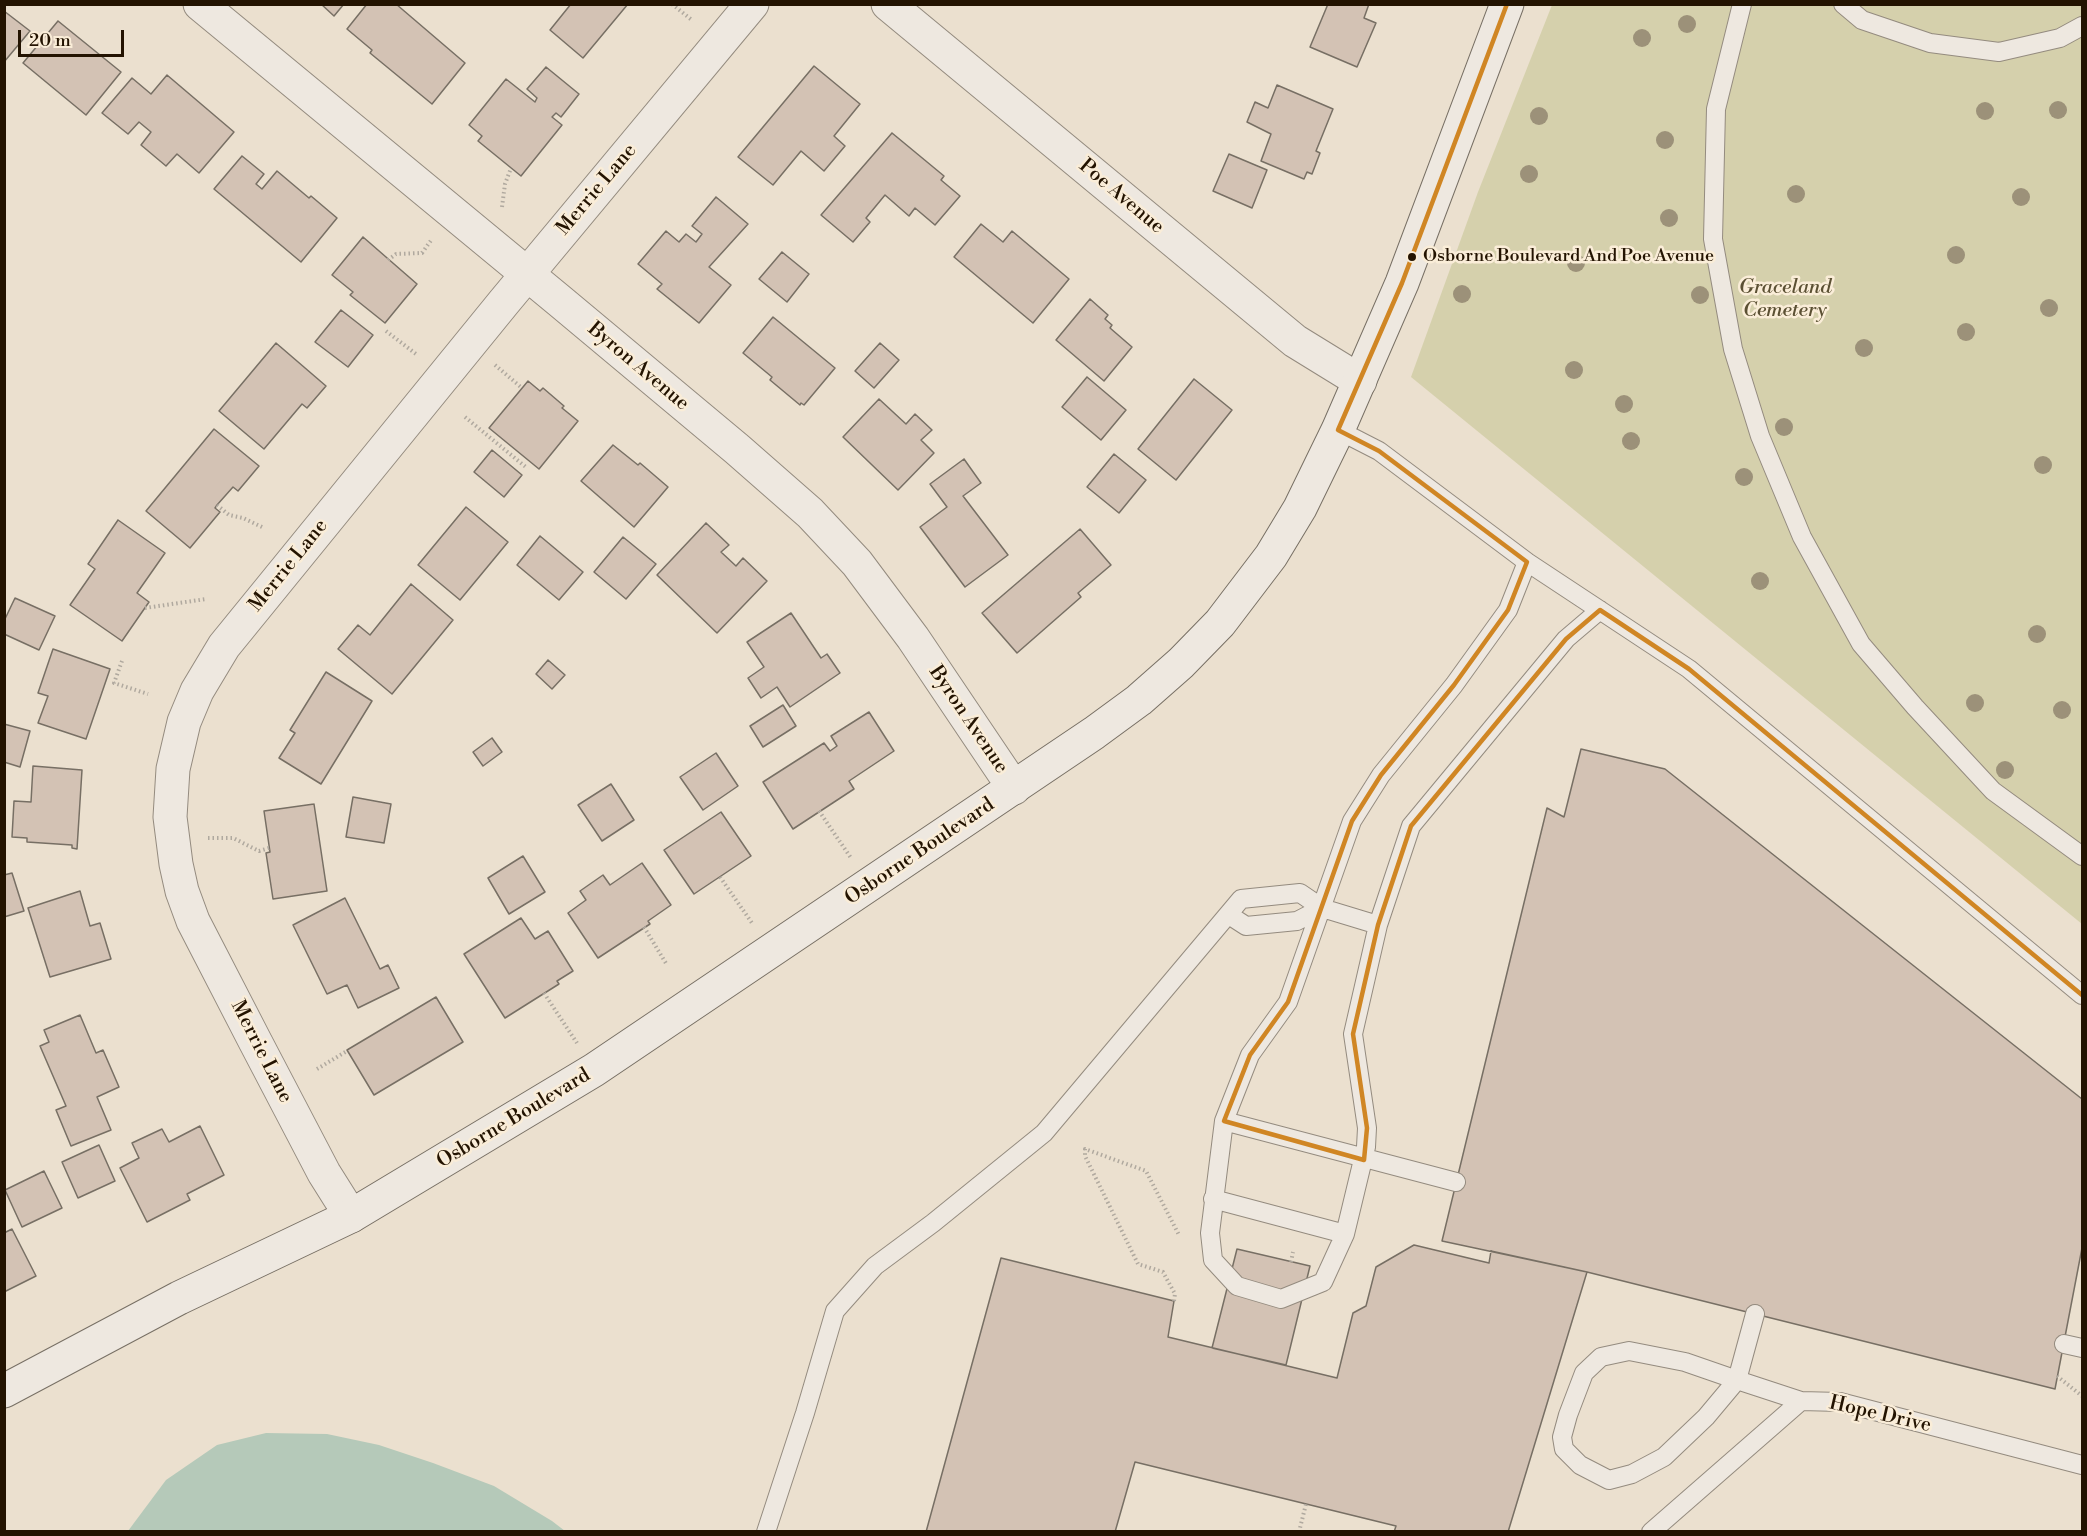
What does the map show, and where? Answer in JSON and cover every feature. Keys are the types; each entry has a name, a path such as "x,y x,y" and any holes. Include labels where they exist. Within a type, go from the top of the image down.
{"street":[{"name":"Byron Avenue","path":"200,4 737,449 810,513 850,555 913,638 1014,788"},
{"name":"Merrie Lane","path":"351,1216 324,1173 193,921 182,891 170,817 176,754 184,722 197,692 224,646 527,274 752,4"},
{"name":"Poe Avenue","path":"888,4 1295,342 1360,381"},
{"name":"Osborne Boulevard","path":"4,1391 179,1298 351,1216 594,1070 1014,788 1139,700 1181,663 1220,623 1271,556 1300,508 1338,430 1402,283 1507,4"}],"lane":[{"path":"1742,4 1716,109 1713,239 1733,349 1760,436 1802,537 1862,644 1915,707 1993,791 2082,856"},
{"path":"1843,4 1862,20 1930,43 1999,52 2060,38 2082,26"},
{"path":"1338,430 1379,451 1527,562 1689,669 2082,994"},
{"path":"1527,562 1508,610 1454,685 1381,775 1352,821 1288,1002 1250,1055 1224,1121 1210,1233 1214,1260 1237,1286 1281,1299 1323,1282 1345,1234 1364,1160 1367,1128 1353,1034 1378,926 1411,826 1566,639 1600,610"},
{"path":"766,1532 835,1311 875,1266 933,1223 1044,1133 1241,899 1300,894 1322,908 1378,926"},
{"path":"1229,915 1246,926 1297,921 1322,908"},
{"path":"1224,1121 1364,1160 1456,1182"},
{"path":"1213,1199 1345,1234"},
{"path":"1755,1314 1737,1380 1706,1417 1664,1457 1632,1474 1609,1480 1580,1465 1564,1449 1562,1437 1584,1373 1601,1357 1629,1351 1685,1362 1737,1380 1801,1401"},
{"path":"2064,1344 2082,1348"},
{"name":"Hope Drive","path":"1651,1532 1801,1401 1840,1402 2082,1465"}],"path":[{"path":"502,207 505,184 511,168"},
{"path":"387,260 396,254 422,253 453,213"},
{"path":"465,417 527,468"},
{"path":"217,505 229,515 243,518 264,528"},
{"path":"145,608 206,599"},
{"path":"122,661 114,682 148,694"},
{"path":"819,811 869,885"},
{"path":"173,845 214,837 233,838 260,851 269,848"},
{"path":"720,877 771,951"},
{"path":"644,927 667,965"},
{"path":"544,993 594,1070"},
{"path":"317,1069 348,1052"},
{"path":"1174,1301 1175,1294 1163,1272 1138,1264 1084,1156 1085,1149 1146,1171 1179,1235"},
{"path":"1291,1262 1293,1252"},
{"path":"2057,1376 2082,1396"},
{"path":"1299,1532 1306,1504"}],"green space":[{"name":"Graceland Cemetery","path":"1552,5 2082,5 2082,924 1411,377 1478,192"}],"shaded area":[{"path":"266,1433 327,1434 379,1445 494,1486 565,1531 128,1531 166,1480 217,1445"}],"building":[{"path":"321,4 344,4 334,16"},
{"path":"367,4 396,4 465,63 432,104 370,53 372,50 347,29"},
{"path":"571,4 628,4 583,58 550,30"},
{"path":"1328,4 1369,4 1364,18 1376,23 1357,67 1310,47"},
{"path":"4,11 30,31 4,62"},
{"path":"58,21 121,72 86,115 23,63"},
{"path":"814,66 860,104 834,136 845,146 824,171 801,151 773,185 738,157"},
{"path":"546,67 579,94 561,117 556,113 552,117 562,125 521,176 478,141 482,136 469,125 506,79 535,102 537,98 527,89"},
{"path":"167,75 234,132 199,173 177,154 166,166 141,145 151,132 139,122 128,134 102,113 132,78 151,94"},
{"path":"1277,85 1333,109 1316,151 1320,153 1312,174 1307,172 1304,179 1261,161 1271,134 1247,122 1255,102 1268,108"},
{"path":"892,133 944,176 941,180 960,196 935,225 915,208 909,216 885,195 866,218 870,222 853,242 821,215"},
{"path":"1229,154 1267,170 1252,208 1213,191"},
{"path":"242,156 264,174 256,184 262,189 277,171 337,218 301,262 214,189"},
{"path":"716,197 748,224 709,267 731,285 699,323 657,289 662,284 638,264 666,231 679,242 686,234 696,242 702,234 692,226"},
{"path":"981,224 1003,242 1012,231 1069,279 1033,323 954,257"},
{"path":"363,237 417,284 385,323 350,295 353,292 332,275"},
{"path":"782,252 809,274 787,302 759,279"},
{"path":"1090,299 1108,315 1105,319 1112,325 1110,328 1132,347 1104,381 1056,340"},
{"path":"341,310 373,335 348,367 315,342"},
{"path":"773,317 835,368 804,405 801,403 800,405 770,380 772,377 743,353"},
{"path":"276,343 326,386 307,408 302,404 264,449 219,411"},
{"path":"880,343 899,360 874,388 855,371"},
{"path":"1087,377 1126,410 1101,440 1062,407"},
{"path":"1194,379 1232,410 1176,480 1138,449"},
{"path":"528,381 540,391 543,388 578,421 539,469 489,428"},
{"path":"879,399 906,424 915,414 932,430 921,440 934,453 898,490 843,437"},
{"path":"214,429 259,466 238,491 233,487 217,505 215,508 220,512 190,548 146,511"},
{"path":"613,445 638,465 640,463 668,487 634,527 581,481"},
{"path":"492,450 522,475 504,497 474,472"},
{"path":"1114,454 1146,480 1119,513 1087,487"},
{"path":"964,459 981,483 963,496 1008,555 965,587 920,527 947,507 930,484"},
{"path":"466,507 508,542 460,600 418,565"},
{"path":"118,520 165,553 137,593 149,602 122,641 70,605 95,569 88,564"},
{"path":"706,523 729,545 721,552 736,566 743,558 767,581 717,633 657,575"},
{"path":"1080,529 1111,565 1078,593 1081,597 1017,653 982,613"},
{"path":"540,536 583,572 559,600 517,565"},
{"path":"623,537 656,564 626,599 594,572"},
{"path":"411,584 453,620 392,694 338,649 358,625 370,635"},
{"path":"15,598 55,616 39,650 4,634 4,621"},
{"path":"791,613 821,658 827,654 840,673 790,707 777,687 761,698 748,678 764,667 747,642"},
{"path":"53,649 110,669 86,739 38,723 48,696 38,693"},
{"path":"548,660 565,675 552,689 536,674"},
{"path":"326,672 372,701 321,784 279,758 295,733 290,730"},
{"path":"783,705 796,726 763,747 750,726"},
{"path":"869,712 894,751 849,781 854,789 793,829 763,782 824,743 830,751 837,746 831,736"},
{"path":"4,724 30,731 20,767 4,762"},
{"path":"492,738 502,752 483,766 473,752"},
{"path":"1581,749 1665,769 2082,1099 2082,1248 2055,1389 1587,1272 1442,1241 1547,808 1564,817"},
{"path":"716,753 738,786 703,810 680,777"},
{"path":"33,766 82,770 77,849 72,848 72,845 27,842 27,838 12,837 14,801 31,802"},
{"path":"611,784 634,820 602,841 578,805"},
{"path":"353,797 391,804 384,843 346,837"},
{"path":"314,804 327,891 273,899 266,853 270,852 264,811"},
{"path":"721,812 751,856 694,894 664,850"},
{"path":"523,856 545,892 509,914 488,878"},
{"path":"642,863 671,905 648,921 650,924 598,958 568,913 586,900 580,891 603,875 610,885"},
{"path":"12,873 24,911 4,917 4,875"},
{"path":"80,891 90,926 100,923 111,959 50,977 28,908"},
{"path":"345,898 380,969 388,965 399,988 358,1008 347,985 327,994 293,925"},
{"path":"521,918 535,939 548,931 573,971 557,981 559,984 505,1018 464,954"},
{"path":"436,997 463,1042 374,1095 347,1050"},
{"path":"80,1015 96,1053 103,1050 119,1087 97,1097 111,1130 71,1146 56,1110 66,1106 40,1046 49,1042 44,1030"},
{"path":"200,1126 224,1175 187,1194 190,1200 147,1222 120,1168 139,1158 132,1143 162,1129 169,1142"},
{"path":"99,1145 115,1181 78,1198 62,1162"},
{"path":"44,1171 62,1208 22,1227 5,1190"},
{"path":"12,1229 36,1276 4,1292 4,1233"},
{"path":"1414,1245 1489,1263 1491,1251 1587,1272 1508,1532 1394,1532 1396,1526 1135,1462 1115,1532 926,1532 1001,1258 1174,1301 1168,1337 1337,1378 1353,1313 1366,1306 1376,1267"},
{"path":"1237,1249 1310,1266 1286,1365 1212,1348"}],"transit line":[{"path":"1507,4 1402,283 1338,430 1379,451 1527,562 1508,610 1454,685 1381,775 1352,821 1288,1002 1250,1055 1224,1121 1364,1160 1367,1128 1353,1034 1378,925 1411,826 1566,639 1600,610 1689,669 2082,995"}],"place":[{"name":"Osborne Boulevard And Poe Avenue","path":"1412,257"}]}
